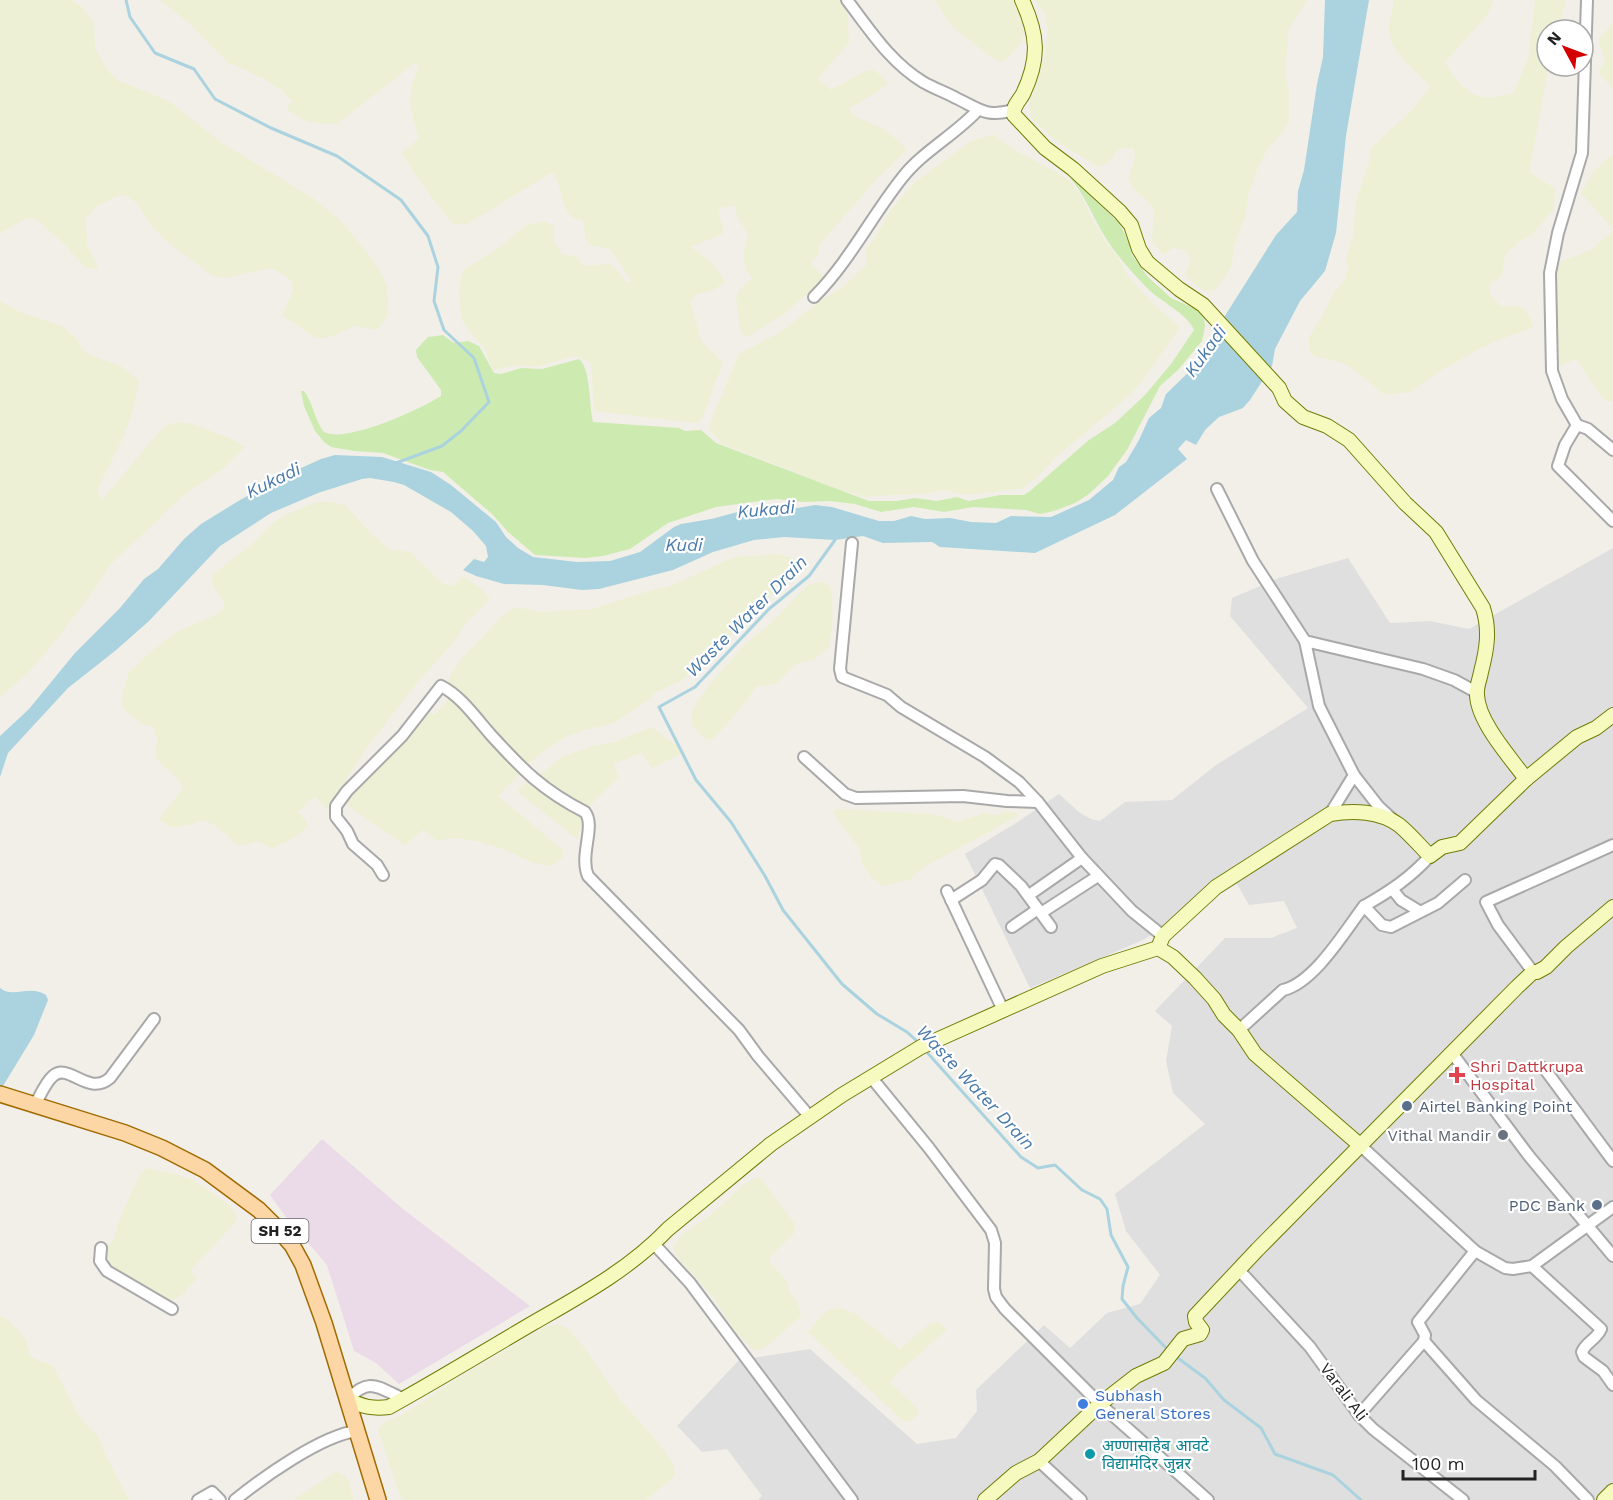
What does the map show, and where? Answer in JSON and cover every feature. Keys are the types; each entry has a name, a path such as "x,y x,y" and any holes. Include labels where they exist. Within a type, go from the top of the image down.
{"main road":[{"path":"0,1094 31,1104"},
{"name":"SH 52","path":"31,1104 125,1133 162,1148 205,1170 259,1210 292,1245 303,1265 348,1398 378,1500"}],"street":[{"path":"847,0 899,64 923,82 978,110 997,115 1013,110 1023,93 1035,53 1036,37 1022,0"},
{"path":"1587,0 1582,153 1558,232 1550,273 1552,371 1562,399 1577,425 1588,429 1613,450"},
{"path":"814,297 842,265 903,176 978,110"},
{"path":"1013,110 1017,119 1045,147 1120,212 1131,225 1139,249 1147,262 1179,290 1203,305 1279,388 1285,401 1303,417 1326,426 1349,440 1405,503 1436,532 1483,608 1487,621 1488,638 1476,692 1478,702 1487,724 1526,779"},
{"path":"1577,425 1565,445 1558,466 1613,520"},
{"path":"1218,489 1252,561 1305,641 1319,706 1354,775 1379,807 1430,856"},
{"path":"852,543 840,669 842,677 887,694 901,707 985,757 1019,782 1098,876 1214,999 1255,1054 1361,1146 1475,1251 1505,1268 1532,1266 1613,1207"},
{"path":"1305,641 1423,669 1454,680 1476,692"},
{"path":"383,874 352,844 347,831 336,817 336,806 347,791 402,736 441,686 457,698 521,768 542,787 585,812 588,822 584,856 588,876 735,1025 810,1117"},
{"path":"1239,1030 1283,990 1292,988 1326,959 1364,906 1393,890 1442,847 1460,843 1526,779 1576,737 1596,728 1613,715"},
{"path":"804,757 845,794 856,798 963,796 1038,802"},
{"path":"1330,814 1354,775"},
{"path":"404,1399 374,1386 365,1385 358,1388 348,1398 362,1407 377,1409 389,1407 404,1399 586,1292 654,1244 668,1229 771,1144 871,1077 921,1047 1161,942 1216,887 1330,814 1351,810 1373,814 1398,824"},
{"path":"1533,972 1498,925 1486,902 1613,845"},
{"path":"1029,895 1082,858"},
{"path":"1003,1010 949,895 982,880 994,864 999,865 1029,895 1050,927"},
{"path":"1012,927 1098,876"},
{"path":"1364,906 1386,927 1391,927 1438,903 1465,880"},
{"path":"1393,890 1401,900 1419,911"},
{"path":"985,1500 1016,1473 1039,1461 1100,1404 1136,1376 1164,1363 1183,1339 1200,1334 1202,1330 1195,1316 1239,1270 1533,972 1546,967 1566,946 1613,907"},
{"path":"31,1104 56,1074 64,1073 99,1085 104,1083 154,1019"},
{"path":"1452,1053 1529,1156 1613,1256"},
{"path":"1544,1068 1613,1161"},
{"path":"871,1077 929,1148 991,1230 995,1243 994,1288 996,1297 1005,1309 1100,1404 1208,1500"},
{"path":"1604,1149 1613,1141"},
{"path":"654,1244 690,1283 852,1500"},
{"path":"101,1248 100,1261 107,1271 172,1309"},
{"path":"1359,1415 1424,1341 1425,1335 1418,1322 1475,1251"},
{"path":"1532,1266 1600,1329 1599,1334 1585,1346 1582,1352 1584,1357 1602,1371 1613,1385"},
{"name":"Varali Ali","path":"1239,1270 1310,1347 1359,1415 1373,1429 1463,1500"},
{"path":"1424,1341 1476,1400 1555,1466 1588,1500"},
{"path":"235,1500 257,1482 331,1437 357,1431"},
{"path":"1039,1461 1082,1500"},
{"path":"1604,1500 1613,1491"},
{"path":"198,1500 212,1492 220,1500"}],"shaded area":[{"path":"1613,548 1613,1500 758,1500 762,1496 727,1449 702,1452 677,1426 739,1360 810,1349 917,1444 956,1438 977,1411 976,1390 1044,1325 1070,1348 1107,1313 1140,1304 1160,1275 1126,1231 1115,1194 1205,1124 1173,1093 1166,1061 1172,1026 1155,1011 1225,938 1271,938 1297,928 1284,901 1249,905 1237,884 1141,941 1030,988 965,854 1059,794 1080,813 1100,821 1125,802 1172,800 1216,765 1308,708 1230,616 1232,598 1279,578 1348,558 1390,623 1430,621 1469,629"},
{"path":"322,1139 403,1209 530,1306 399,1384 376,1363 354,1351 327,1265 270,1195"}],"green space":[{"path":"0,0 72,0 81,6 94,23 95,48 109,72 120,81 169,101 222,143 313,198 341,221 382,274 387,287 388,303 387,316 382,324 376,330 355,326 328,338 315,338 282,315 293,290 292,282 285,275 270,268 226,278 213,276 166,241 150,224 138,204 125,195 98,206 86,218 87,245 97,269 85,268 66,246 35,218 25,219 0,234"},
{"path":"160,0 843,0 848,13 849,43 818,78 831,90 865,71 874,70 888,83 850,110 854,116 884,129 904,146 906,151 876,180 820,244 818,255 810,263 824,276 817,286 782,315 747,337 743,335 740,328 736,296 741,288 753,278 746,270 743,254 748,236 738,220 735,206 723,207 718,212 724,229 722,234 691,247 710,261 726,282 713,290 698,294 690,301 702,342 723,362 703,417 698,422 594,411 591,364 588,361 575,356 536,367 518,365 495,370 491,366 484,347 469,331 461,315 459,289 461,275 465,269 496,250 525,226 544,221 554,226 554,242 562,254 576,257 585,266 609,264 628,284 632,281 610,249 593,246 586,241 583,221 573,218 567,212 555,175 551,173 466,225 454,224 415,175 402,153 419,138 410,102 412,84 419,68 415,63 337,124 313,123 288,110 287,106 292,101 280,89 227,62 191,25"},
{"path":"934,0 1017,0 1028,26 1018,47 1005,61 1001,62 988,55 953,27"},
{"path":"1035,0 1307,0 1289,29 1285,74 1289,89 1289,122 1269,147 1259,165 1234,247 1232,265 1224,279 1213,291 1202,290 1187,278 1185,275 1191,260 1189,254 1184,250 1172,248 1164,255 1153,243 1154,212 1152,206 1133,188 1128,179 1135,157 1134,149 1118,150 1108,163 1099,167 1056,141 1032,119 1029,105 1045,55 1048,32 1045,15"},
{"path":"1394,0 1493,0 1489,13 1445,62 1454,77 1466,89 1475,95 1489,98 1513,93 1518,83 1528,57 1535,0 1566,0 1561,18 1535,18 1535,78 1547,78 1529,172 1556,189 1553,210 1532,235 1519,242 1505,255 1502,276 1490,283 1489,287 1491,295 1500,305 1519,306 1527,311 1534,327 1491,343 1438,372 1411,392 1385,395 1350,367 1340,362 1313,356 1308,338 1332,295 1345,279 1356,201 1372,147 1413,109 1429,89 1429,85 1407,64 1393,46 1388,30"},
{"path":"1613,23 1613,89 1599,71 1605,60 1598,40"},
{"path":"993,134 1010,147 1068,179 1082,197 1092,219 1128,276 1154,305 1179,326 1146,376 1130,395 1021,489 967,495 943,490 930,493 865,497 838,489 722,444 708,428 739,354 780,332 844,286 867,264 865,251 892,208 915,182 971,141"},
{"path":"1613,154 1613,229 1581,193 1594,171"},
{"path":"1072,178 1119,223 1129,242 1132,255 1148,277 1171,298 1198,310 1204,318 1205,326 1202,341 1178,370 1160,386 1127,450 1108,476 1089,494 1075,503 1054,511 1040,514 1026,510 973,507 944,512 914,507 881,512 855,504 776,499 716,507 668,523 630,549 603,556 585,558 535,555 443,472 430,470 383,453 331,447 315,431 304,406 301,391 304,391 310,401 324,432 334,434 365,429 431,402 441,396 441,390 417,357 416,350 428,337 443,335 454,343 468,341 479,346 494,373 501,374 521,368 542,369 579,359 588,379 593,422 679,428 685,431 701,430 716,443 869,501 897,501 915,498 937,501 957,497 969,501 1000,495 1024,495 1089,440 1115,423 1145,395 1171,364 1194,330 1186,318 1151,292 1120,258 1102,232"},
{"path":"1613,231 1613,401 1608,402 1600,395 1576,359 1559,366 1556,363 1555,271 1560,262 1590,250"},
{"path":"0,301 20,312 62,326 90,355 121,366 139,382 133,411 122,440 99,486 98,492 102,500 157,434 176,422 189,423 227,437 245,447 223,469 185,494 110,565 97,586 49,649 26,675 0,697"},
{"path":"317,502 334,502 346,506 389,549 410,552 442,583 452,586 463,576 483,590 490,599 465,624 455,641 416,684 365,750 346,780 346,788 328,810 315,796 298,812 309,825 297,836 274,848 257,841 237,845 217,827 205,820 181,827 169,827 159,819 184,787 157,760 155,752 157,739 153,726 144,725 123,709 122,696 129,672 178,631 222,610 225,605 212,583 213,574 251,545 274,522"},
{"path":"777,554 804,561 805,566 772,594 681,681 656,692 649,700 614,723 566,737 526,766 449,682 449,677 462,658 503,615 516,607 543,612 592,609 658,588 668,587 734,557"},
{"path":"824,582 829,585 832,594 833,618 829,647 814,660 797,663 776,684 756,687 717,735 711,740 705,739 692,725 692,713 708,686 746,643 770,624 805,587"},
{"path":"451,696 495,742 520,774 498,796 564,851 563,857 550,866 536,864 503,849 472,840 451,838 437,841 423,830 405,845 348,806 347,797 427,709 431,714 435,714"},
{"path":"652,727 685,752 652,768 641,753 614,764 619,777 587,808 574,803 538,776 564,756 593,746 614,742"},
{"path":"527,782 531,782 578,813 582,824 577,839 519,793 518,790"},
{"path":"835,809 935,814 957,822 984,813 998,815 1004,811 1017,813 1018,816 926,866 909,880 883,886 870,876 863,865 859,848 833,813"},
{"path":"147,1168 193,1180 231,1207 237,1216 235,1223 190,1271 197,1278 182,1295 167,1303 108,1269 101,1254 114,1239 118,1223 140,1174"},
{"path":"758,1177 795,1224 794,1233 769,1258 788,1283 789,1291 797,1302 801,1314 768,1345 759,1350 753,1350 734,1330 714,1298 677,1257 673,1246 682,1235 712,1214 744,1184"},
{"path":"839,1308 856,1314 900,1349 929,1324 938,1322 947,1330 890,1382 918,1409 918,1414 910,1421 902,1420 808,1332 823,1314"},
{"path":"0,1316 19,1331 26,1341 31,1357 53,1366 79,1416 99,1438 129,1500 0,1500"},
{"path":"558,1324 567,1328 581,1343 621,1401 673,1463 675,1474 667,1483 646,1500 401,1500 378,1430 380,1426 402,1415 455,1380 546,1326"},
{"path":"336,1472 344,1475 348,1480 354,1500 293,1500"}],"water":[{"path":"1325,0 1369,0 1346,136 1336,233 1325,271 1300,301 1275,349 1272,366 1250,400 1243,408 1219,417 1205,430 1196,445 1186,440 1178,449 1187,459 1115,515 1035,553 940,547 932,542 883,543 863,536 835,540 784,537 754,540 713,552 673,570 599,589 582,590 543,585 504,584 463,570 474,559 484,562 488,557 486,546 473,531 451,512 404,485 370,478 362,479 318,493 271,513 220,546 149,621 68,688 8,753 0,777 0,736 29,709 75,653 120,608 144,579 158,569 184,539 201,524 240,500 288,474 335,455 382,457 431,472 451,485 496,522 506,537 518,548 533,557 577,562 610,561 640,552 681,524 745,510 768,513 815,505 832,507 879,521 894,521 911,516 925,519 950,518 996,523 1011,516 1051,517 1089,500 1113,480 1119,467 1126,462 1149,418 1161,408 1166,394 1196,365 1276,235 1297,212 1298,191 1304,170 1323,57"},
{"path":"0,988 10,992 40,992 46,995 48,1000 34,1035 0,1091"}],"waterway":[{"path":"126,0 130,17 155,53 194,69 215,99 271,128 337,156 401,200 428,236 438,267 434,301 444,330 474,358 489,402 461,431 442,446 396,463"},
{"name":"Waste Water Drain","path":"835,540 809,576 769,609 695,687 659,707 696,780 731,822 765,876 783,910 842,984 877,1014 907,1032 920,1044"},
{"name":"Waste Water Drain","path":"924,1049 1021,1157 1038,1168 1055,1165 1082,1190 1100,1199 1107,1209 1111,1235 1128,1267 1122,1299 1168,1350"},
{"name":"Waste Water Drain","path":"1175,1356 1205,1378 1224,1400 1261,1428 1275,1454 1333,1475 1361,1500"}],"place":[{"name":"Shri Dattkrupa Hospital","path":"1457,1075"},
{"name":"Airtel Banking Point","path":"1407,1106"},
{"name":"Vithal Mandir","path":"1503,1135"},
{"name":"PDC Bank","path":"1597,1205"},
{"name":"Subhash General Stores","path":"1083,1404"},
{"name":"अण्णासाहेब आवटे विद्यामंदिर जुन्नर","path":"1090,1454"}],"water label":[{"name":"Kukadi","path":"1205,351"},
{"name":"Kukadi","path":"273,480"},
{"name":"Kukadi","path":"766,509"},
{"name":"Kudi","path":"684,544"}]}
